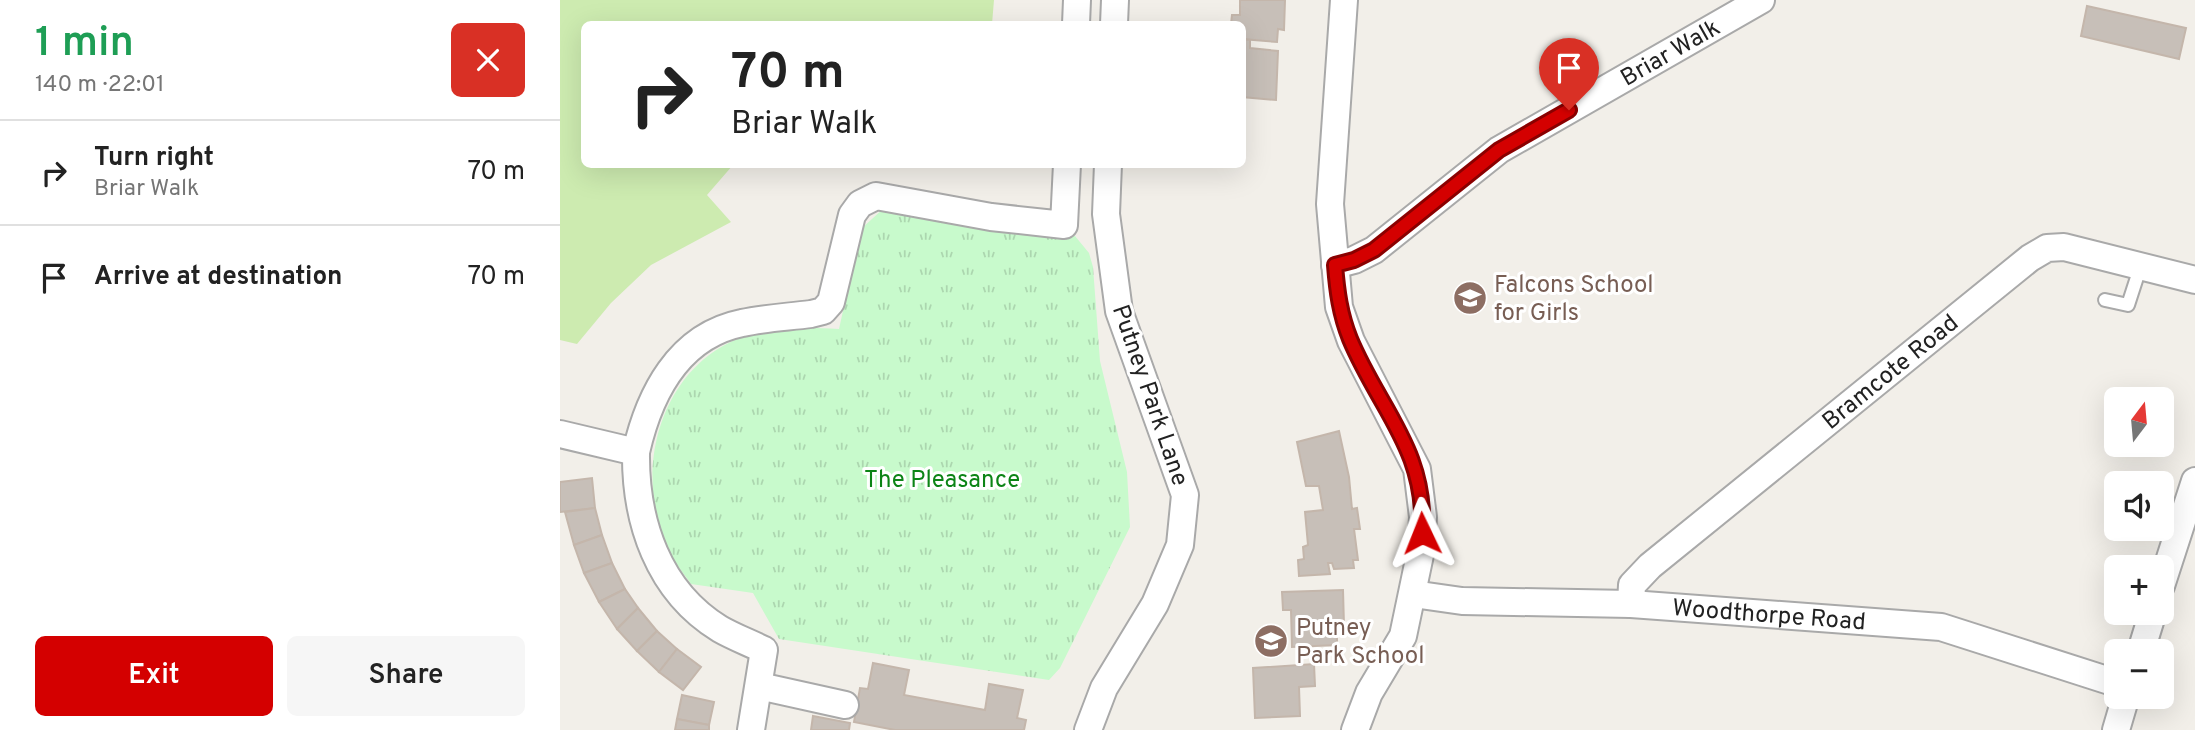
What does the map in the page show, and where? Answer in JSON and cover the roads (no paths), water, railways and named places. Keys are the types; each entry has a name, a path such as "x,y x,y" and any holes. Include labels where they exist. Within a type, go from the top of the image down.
{"street":[{"path":"1076,21 1077,0"},
{"path":"1114,21 1115,0"},
{"path":"1344,0 1330,204 1339,307 1351,341 1417,469 1423,517 1413,594 1403,636 1369,693 1355,730"},
{"name":"Briar Walk","path":"1335,265 1354,260 1374,250 1499,150 1761,0"},
{"path":"751,730 764,650 720,629 698,612 655,558 635,488 636,452 643,421 660,383 682,355 713,333 741,323 822,311 831,302 852,215 860,204 876,196 990,217 1064,225 1068,168"},
{"name":"Putney Park Lane","path":"1088,730 1104,688 1155,604 1180,545 1185,495 1119,311 1106,214 1108,168"},
{"name":"Bramcote Road","path":"1631,604 1632,585 1650,566 2030,258 2047,248 2064,247 2195,280"},
{"path":"560,434 636,452"},
{"path":"2171,555 2195,481"},
{"name":"Woodthorpe Road","path":"1413,594 1462,601 1631,604 1941,627 2104,679"},
{"path":"759,686 845,705"},
{"path":"2116,730 2122,709"}],"lane":[{"path":"2105,300 2128,305 2140,268"}],"place":[{"name":"Falcons School for Girls","path":"1470,298"},
{"name":"Putney Park School","path":"1271,641"}],"park label":[{"name":"The Pleasance","path":"942,479"}]}
